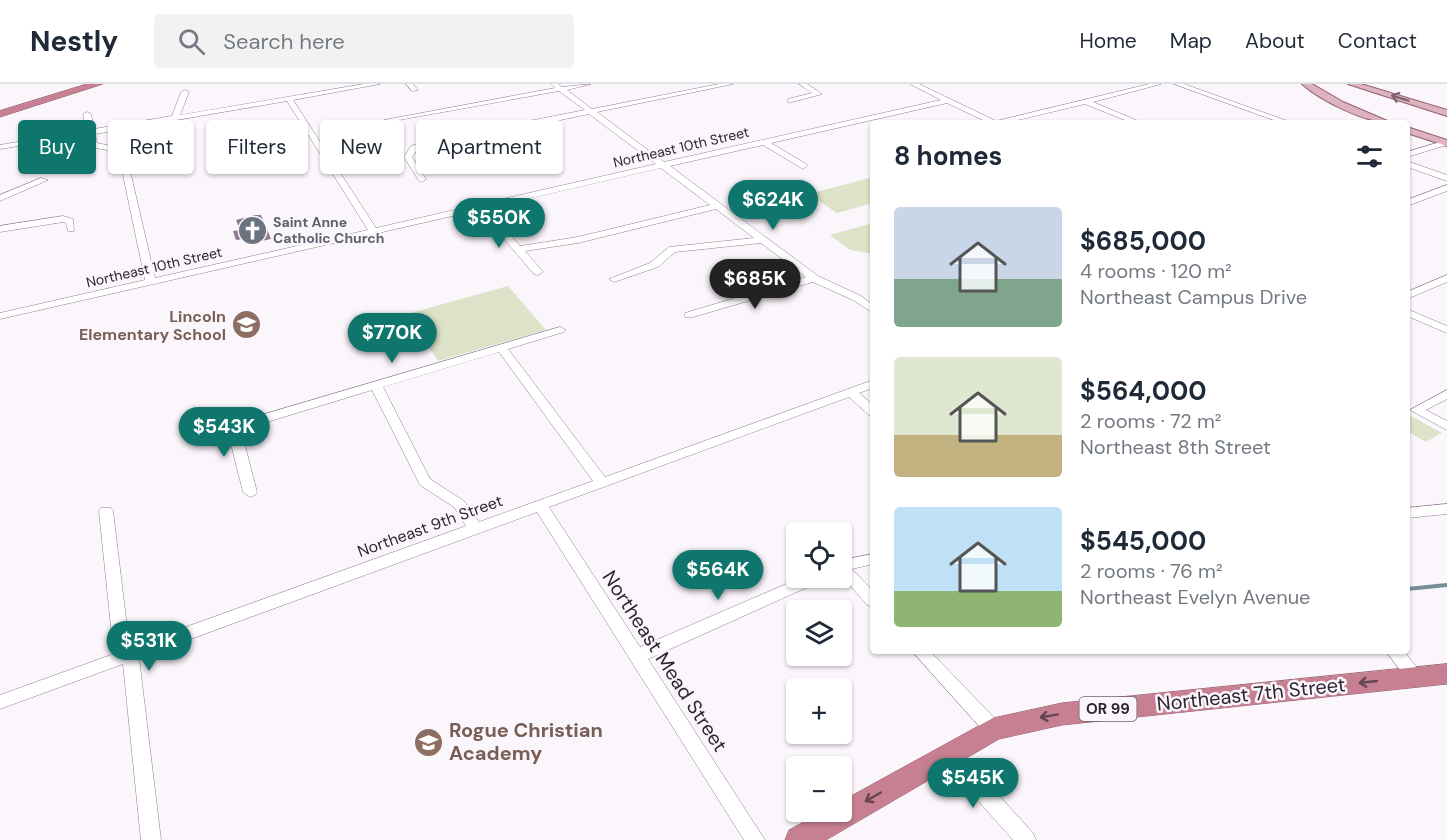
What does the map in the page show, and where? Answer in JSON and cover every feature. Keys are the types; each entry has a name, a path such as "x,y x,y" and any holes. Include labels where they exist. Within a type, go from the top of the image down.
{"highway":[{"path":"0,112 87,84"},
{"path":"0,112 98,84"},
{"name":"Northeast 7th Street","path":"799,840 993,729 1062,714 1447,674"}],"main road":[{"path":"1306,84 1340,104 1380,120"},
{"path":"1352,84 1447,113"},
{"path":"1410,131 1446,143"}],"street":[{"path":"323,84 329,92"},
{"path":"96,130 377,84"},
{"path":"388,120 558,86 588,84"},
{"path":"422,179 408,160 411,151 419,146 730,84"},
{"path":"791,101 818,94 801,84"},
{"path":"913,84 988,120"},
{"path":"1008,120 1158,84"},
{"path":"1177,84 1280,120"},
{"path":"558,86 814,278 857,298 870,308"},
{"path":"175,117 185,92"},
{"path":"289,99 374,232"},
{"name":"Northeast 10th Street","path":"0,316 946,101"},
{"path":"1085,102 1131,120"},
{"path":"87,114 88,120"},
{"path":"885,114 896,120"},
{"path":"764,142 803,166"},
{"path":"1410,154 1446,143"},
{"path":"0,147 18,144"},
{"path":"1410,165 1447,178"},
{"path":"127,175 151,282"},
{"path":"0,198 44,180"},
{"path":"1410,202 1447,188"},
{"path":"518,249 578,240 716,206"},
{"path":"481,207 538,272"},
{"path":"0,229 63,219 70,221 71,229"},
{"path":"614,279 654,264 672,249 762,240"},
{"path":"689,315 814,278"},
{"path":"1410,295 1447,278"},
{"path":"1410,313 1447,330"},
{"path":"250,492 234,432 236,427 560,330"},
{"path":"501,347 602,483"},
{"path":"375,384 425,482 459,504 475,528"},
{"name":"Northeast 9th Street","path":"0,702 870,385"},
{"path":"850,392 870,409"},
{"path":"1447,394 1416,410 1447,426"},
{"name":"Northeast Mead Street","path":"540,505 755,840"},
{"path":"1410,513 1447,509"},
{"path":"106,511 119,627 122,644 130,655 151,840"},
{"path":"852,564 870,560"},
{"path":"852,577 870,598"},
{"path":"637,656 791,588"},
{"path":"923,654 993,729"},
{"path":"1396,654 1415,677"},
{"path":"948,753 1026,840"}],"green space":[{"path":"870,178 870,204 837,213 809,194"},
{"path":"870,224 870,253 850,250 830,235"},
{"path":"508,286 546,330 438,361 407,314"},
{"path":"1410,416 1442,433 1426,442 1410,433"}],"building":[{"name":"Saint Anne Catholic Church","path":"261,215 271,239 246,244 244,239 236,240 233,231 240,230 236,220"}],"waterway":[{"path":"1410,589 1447,585"}],"place":[{"name":"Saint Anne Catholic Church","path":"252,230"},
{"name":"Lincoln Elementary School","path":"247,325"},
{"name":"Rogue Christian Academy","path":"428,742"}]}
